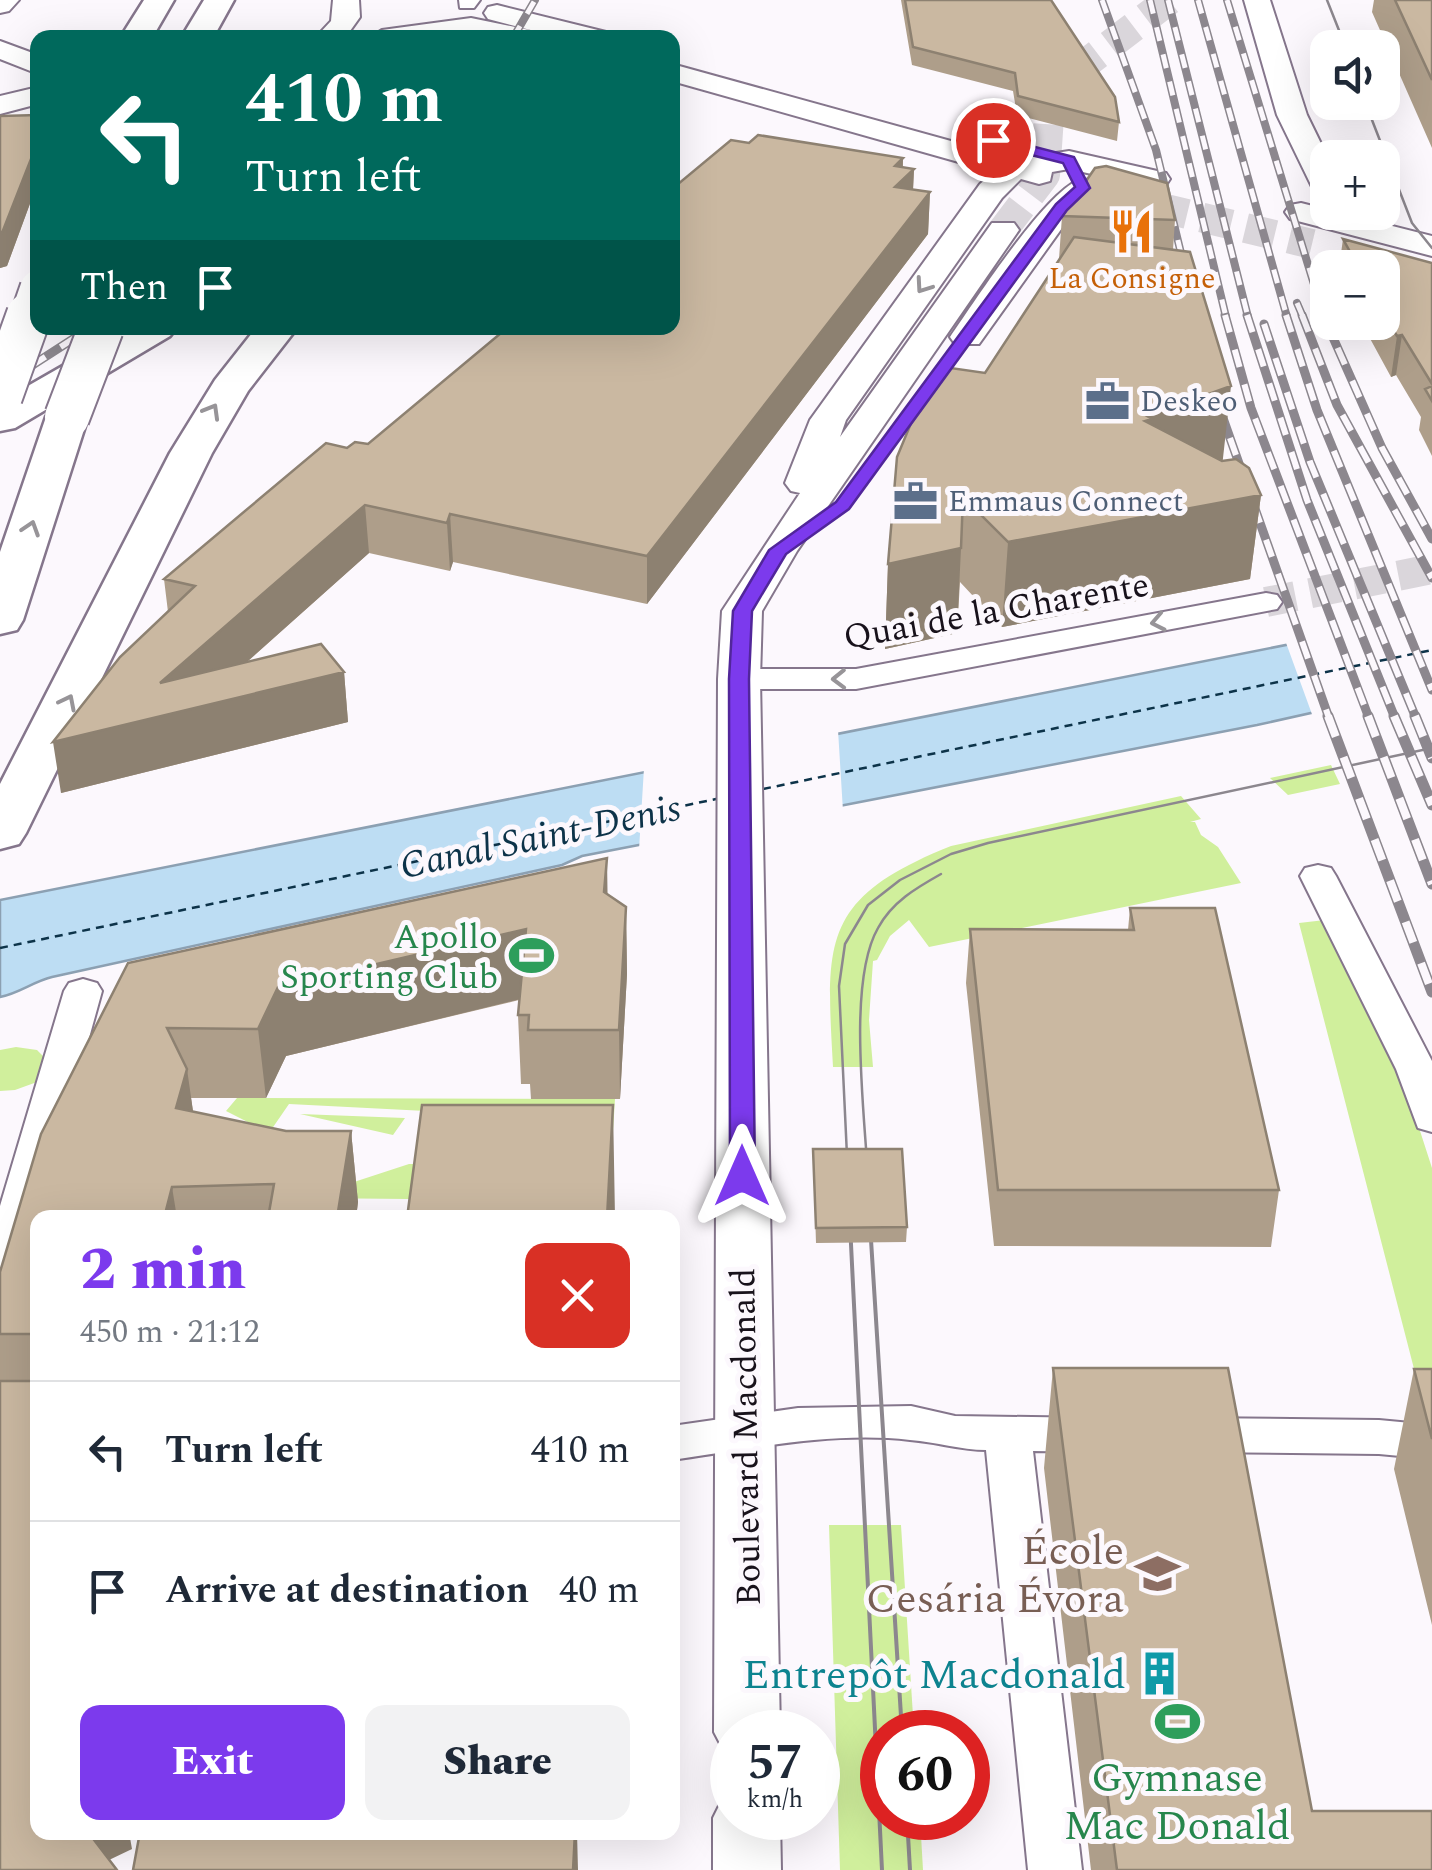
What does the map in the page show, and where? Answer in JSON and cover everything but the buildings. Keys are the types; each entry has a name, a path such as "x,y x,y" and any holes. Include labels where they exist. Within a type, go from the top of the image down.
{"highway":[{"path":"141,30 159,0"},
{"path":"202,30 219,0"},
{"path":"0,396 30,311"},
{"path":"0,620 67,417 99,335"},
{"path":"0,418 144,335"},
{"path":"12,811 209,416 270,335"}],"main road":[{"path":"0,5 6,0"},
{"path":"336,30 349,12 346,0"},
{"path":"362,30 370,18 372,0"},
{"path":"1257,0 1292,115 1310,152"},
{"path":"424,30 464,1 567,30"},
{"path":"424,30 471,26 490,30"},
{"path":"0,50 30,63"},
{"path":"680,60 1076,174 1156,193"},
{"path":"680,74 935,134 1016,168 1076,174"},
{"path":"0,106 30,97"},
{"name":"Boulevard Macdonald","path":"748,1710 742,611 778,550 828,420 991,218 1016,168"},
{"name":"Boulevard Macdonald","path":"778,550 843,506 1055,217 1076,174"},
{"path":"1301,212 1333,232 1432,276"},
{"path":"991,218 1055,217"},
{"path":"1333,232 1432,246"},
{"path":"747,1840 747,1870"}],"street":[{"name":"Quai de la Charente","path":"740,699 1266,602"},
{"path":"1318,876 1416,1069 1432,1119"},
{"path":"0,1280 83,990"},
{"path":"680,1442 798,1425 884,1423 911,1423 955,1433 1379,1437 1432,1442"},
{"path":"1008,1434 1054,1870"}],"green space":[{"path":"1331,765 1340,784 1288,795 1270,778"},
{"path":"1181,796 1201,819 1190,822 1195,822 1201,835 1218,847 1241,883 929,947 909,920 890,936 873,961 869,1020 873,1067 833,1067 833,955 841,929 855,906 877,885 908,865 951,846"},
{"path":"1351,917 1432,1168 1432,1423 1428,1423 1299,923"},
{"path":"0,1050 37,1050 49,1062 37,1082 0,1091"},
{"path":"237,1098 615,1099 613,1132 426,1111 289,1104 269,1133 226,1111"},
{"path":"300,1114 405,1118 393,1135"},
{"path":"409,1164 612,1165 609,1201 305,1198"},
{"path":"829,1525 901,1525 913,1710 860,1710 860,1840 921,1840 923,1870 840,1870 840,1710 835,1710"}],"water":[{"name":"Canal Saint-Denis","path":"1432,616 1432,686 1257,725 582,856 562,865 52,977 0,997 0,900"}],"pier":[{"path":"1432,611 1432,691 1313,717 1285,640"},
{"path":"838,730 843,811 639,850 644,768"}],"ferry route":[{"path":"763,789 1432,650"},
{"path":"0,948 721,798"}],"tunnel":[{"path":"1003,230 1045,175 1049,117 1064,80 1169,0"},
{"path":"1158,207 1312,244"},
{"path":"1266,602 1432,569"}],"tram line":[{"path":"1327,0 1339,30"},
{"path":"1372,120 1412,223 1432,248"},
{"path":"848,1177 839,986 845,944 868,905 900,880 951,854 988,843 1432,748"},
{"path":"868,1179 860,1014 869,952 878,928 897,903 941,874"},
{"path":"869,1214 870,1227"},
{"path":"850,1217 850,1224"},
{"path":"850,1224 882,1870"},
{"path":"870,1224 901,1710"},
{"path":"908,1840 910,1870"}],"railway":[{"path":"518,30 535,0"},
{"path":"1102,0 1156,150 1187,278"},
{"path":"1150,0 1226,317"},
{"path":"1168,0 1248,317"},
{"path":"1198,0 1287,317"},
{"path":"1227,0 1310,271"},
{"path":"1297,303 1303,317"},
{"path":"1225,315 1251,408 1369,718"},
{"path":"1247,315 1307,500 1395,718"},
{"path":"1286,315 1317,410 1432,690"},
{"path":"1302,315 1337,405 1432,578"},
{"path":"1264,324 1310,462 1416,718"},
{"path":"0,386 79,335"},
{"path":"1334,340 1382,448 1432,539"},
{"path":"1218,404 1329,718"},
{"path":"1328,716 1432,992"},
{"path":"1368,716 1432,884"},
{"path":"1394,716 1432,805"},
{"path":"1415,716 1432,758"}],"place":[{"name":"La Consigne","path":"1132,231"},
{"name":"Deskeo","path":"1107,401"},
{"name":"Emmaus Connect","path":"915,501"},
{"name":"Apollo Sporting Club","path":"531,956"},
{"name":"École Cesária Évora","path":"1157,1573"},
{"name":"Entrepôt Macdonald","path":"1159,1673"},
{"name":"Gymnase Mac Donald","path":"1177,1722"}],"route":[{"path":"742,1176 742,611 778,550 843,506 1062,207 1082,188 1069,160 993,140"}]}
